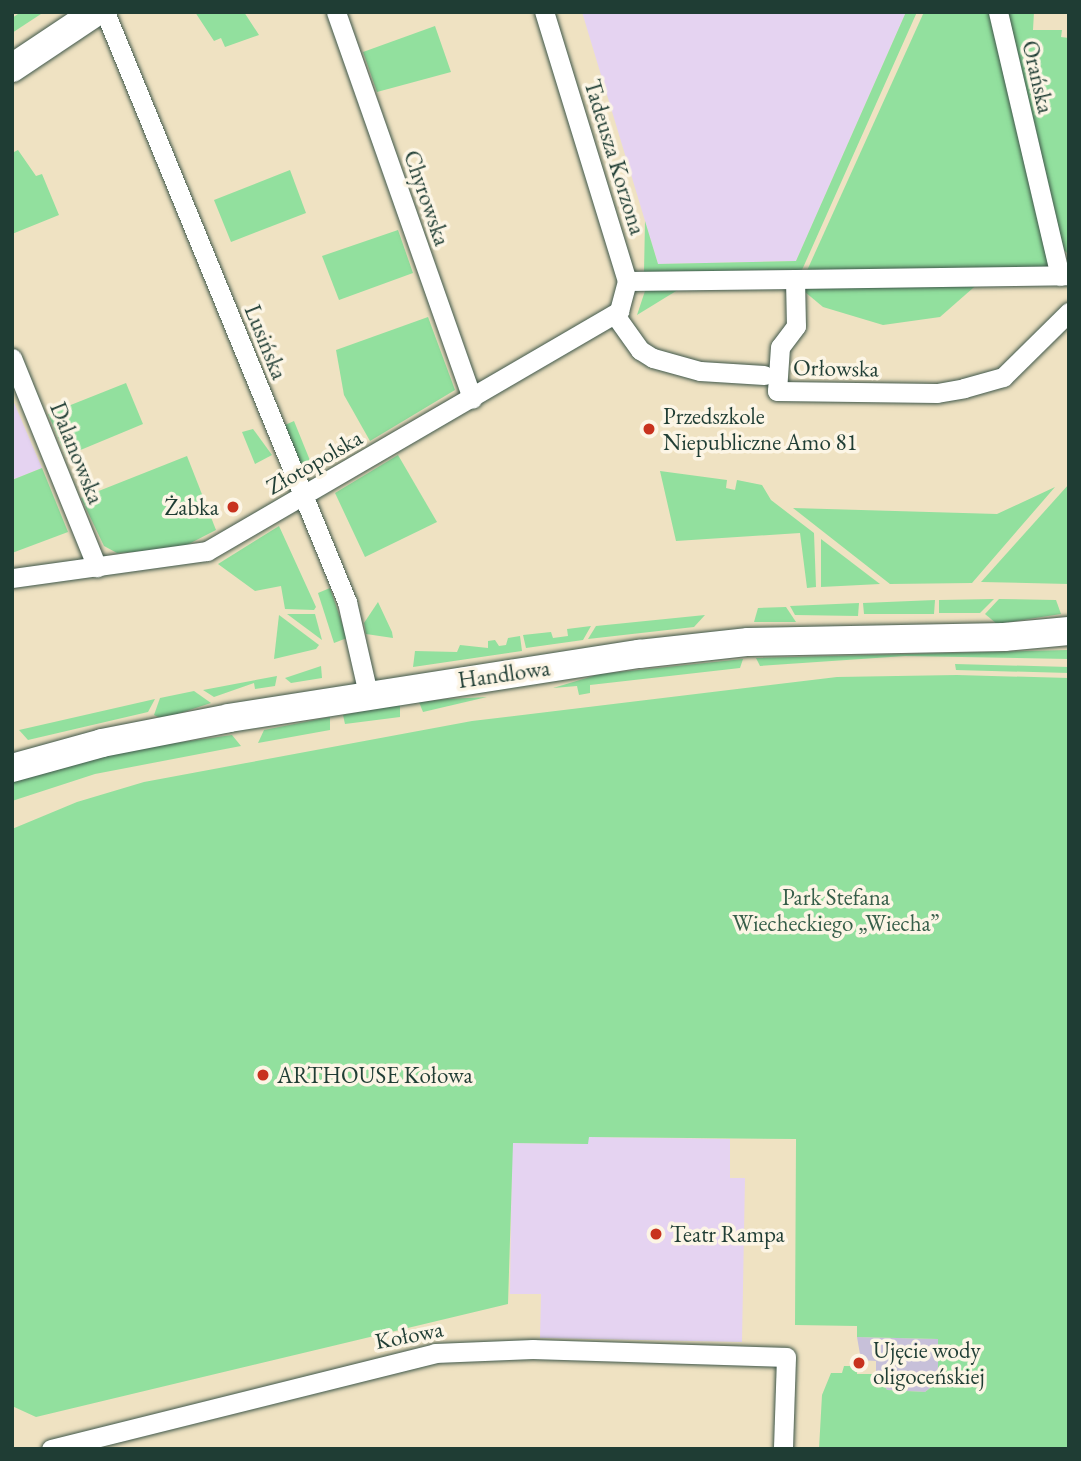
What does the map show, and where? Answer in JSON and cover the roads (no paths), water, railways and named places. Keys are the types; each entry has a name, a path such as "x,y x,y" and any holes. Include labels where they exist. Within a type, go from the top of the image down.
{"street":[{"path":"12,68 96,12"},
{"name":"Lusińska","path":"105,12 352,616 368,694"},
{"name":"Chyrowska","path":"336,12 472,399"},
{"name":"Tadeusza Korzona","path":"544,12 627,281"},
{"name":"Orańska","path":"998,12 1064,275"},
{"path":"764,375 700,371 653,358 640,349 615,315 624,303 627,281 1064,275"},
{"name":"Orłowska","path":"795,279 796,326 780,347 777,391 937,393 964,388 1003,377 1069,312"},
{"name":"Złotopolska","path":"12,578 207,551 615,315"},
{"name":"Dalanowska","path":"14,368 97,568"},
{"name":"Handlowa","path":"12,768 135,736 368,694 748,642 1004,637 1069,631"},
{"name":"Handlowa","path":"1004,637 1069,644"},
{"name":"Kołowa","path":"51,1449 394,1362 468,1349 672,1350 786,1357 783,1449"}],"place":[{"name":"Przedszkole Niepubliczne Amo 81","path":"649,429"},
{"name":"Żabka","path":"233,507"},
{"name":"ARTHOUSE Kołowa","path":"263,1075"},
{"name":"Teatr Rampa","path":"656,1234"},
{"name":"Ujęcie wody oligoceńskiej","path":"859,1363"}],"park label":[{"name":"Park Stefana Wiecheckiego „Wiecha”","path":"836,910"}]}
